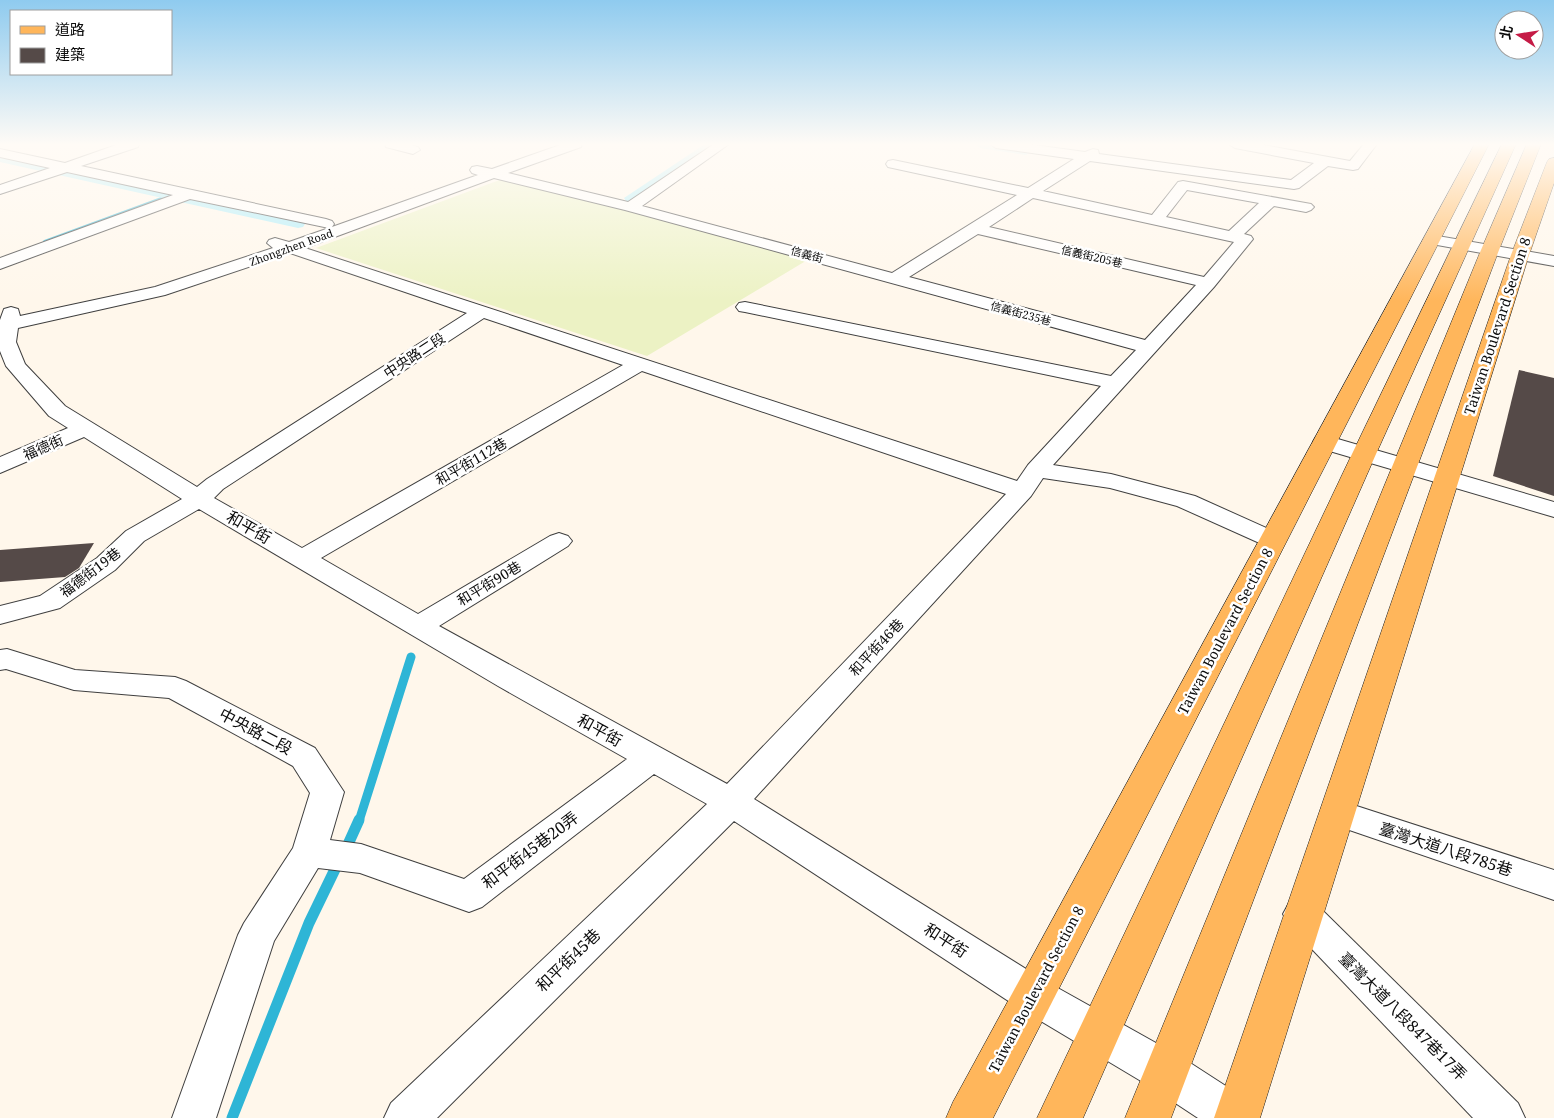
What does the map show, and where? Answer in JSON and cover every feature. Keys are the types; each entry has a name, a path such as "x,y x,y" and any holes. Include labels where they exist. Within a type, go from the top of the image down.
{"main road":[{"name":"Taiwan Boulevard Section 8","path":"1060,1118 1364,454 1463,196"},
{"name":"Taiwan Boulevard Section 8","path":"968,1118 1324,442 1475,196"},
{"name":"Taiwan Boulevard Section 8","path":"1237,1118 1302,914 1338,813 1447,479 1520,196"},
{"name":"Taiwan Boulevard Section 8","path":"1148,1118 1405,466 1505,253 1536,196"}],"street":[{"path":"0,264 184,196"},
{"path":"200,196 326,224"},
{"name":"Zhongzhen Road","path":"281,246 326,224 411,196"},
{"name":"Zhongzhen Road","path":"4,327 159,291 418,196"},
{"name":"信義街","path":"585,196 896,278"},
{"path":"630,207 646,196"},
{"path":"896,278 977,229 1023,196"},
{"path":"1049,196 1233,236 1270,201"},
{"path":"1146,237 1176,196"},
{"path":"1244,196 1306,207"},
{"name":"信義街205巷","path":"977,229 1208,283"},
{"name":"和平街46巷","path":"731,802 1029,481 1147,347 1208,283 1245,239 1233,236"},
{"path":"1446,242 1554,261"},
{"path":"281,246 640,364 1029,481 1111,481 1186,501 1273,540"},
{"name":"信義街235巷","path":"896,278 1147,347"},
{"path":"745,307 1115,383"},
{"name":"中央路二段","path":"199,499 215,484 480,312"},
{"name":"和平街","path":"4,327 16,366 58,411 199,499 509,679 731,802 1033,995 1166,1072 1237,1118"},
{"name":"和平街112巷","path":"303,558 640,364"},
{"name":"福德街","path":"0,466 86,428"},
{"path":"1324,442 1554,510"},
{"name":"福德街19巷","path":"0,615 50,602 106,564 135,536 199,499"},
{"name":"和平街90巷","path":"418,626 559,540"},
{"name":"中央路二段","path":"0,660 7,659 74,680 175,688 304,757 327,792 309,852 257,935 194,1118"},
{"name":"和平街45巷20弄","path":"309,852 361,859 469,896 652,758"},
{"name":"和平街45巷","path":"406,1118 731,802"},
{"name":"臺灣大道八段785巷","path":"1338,813 1554,885"},
{"name":"臺灣大道八段847巷17弄","path":"1302,914 1503,1118"}],"green space":[{"path":"456,196 573,196 809,259 647,356 316,248"}],"building":[{"path":"1519,370 1554,378 1554,496 1493,476"},
{"path":"94,543 79,568 65,577 0,582 0,550"}],"waterway":[{"path":"45,242 170,196"},
{"path":"172,196 298,224"},
{"path":"359,821 411,657"},
{"path":"345,851 359,820"},
{"path":"232,1118 309,923 339,861"}]}
